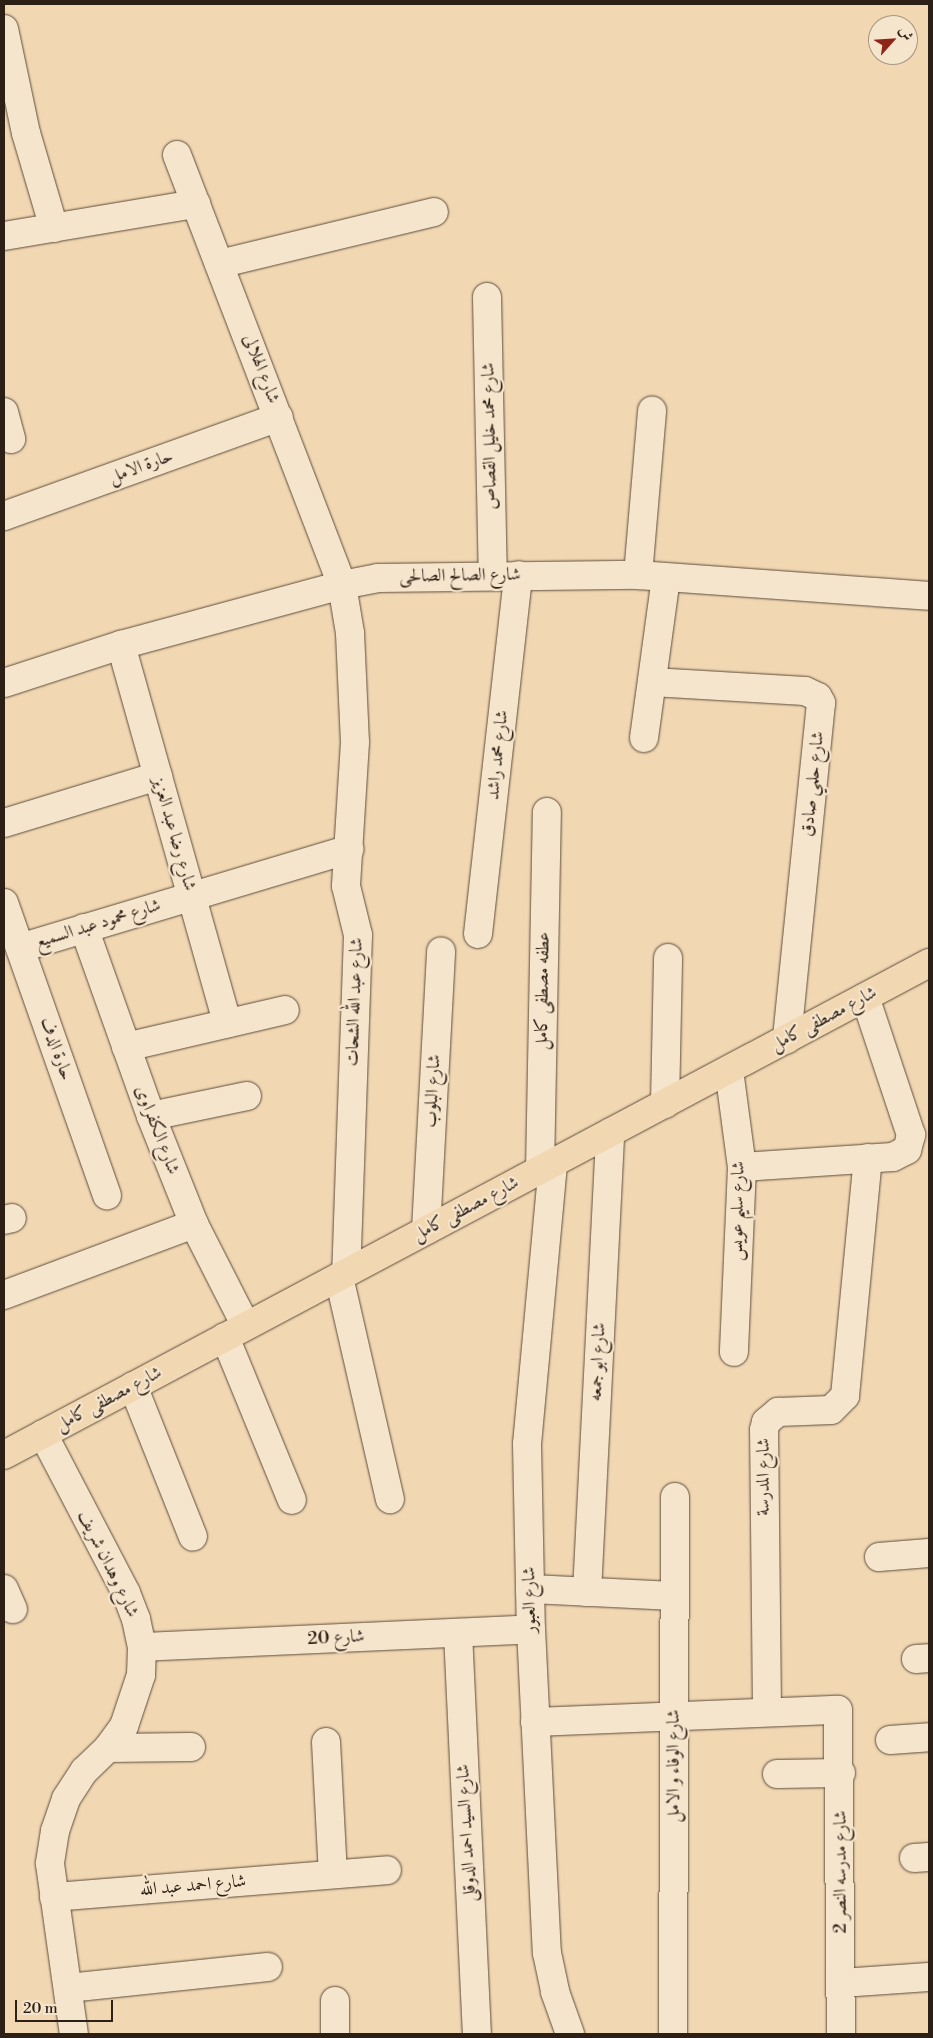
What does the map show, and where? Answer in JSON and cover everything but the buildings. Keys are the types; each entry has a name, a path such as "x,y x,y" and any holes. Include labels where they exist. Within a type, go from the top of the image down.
{"main road":[{"name":"شارع مصطفى كامل","path":"4,1455 929,963"}],"street":[{"path":"4,28 26,133 54,228"},
{"name":"شارع الهلالى","path":"177,155 342,584"},
{"path":"4,236 196,204"},
{"path":"219,264 434,212"},
{"name":"شارع محمد خليل القصاص","path":"487,297 505,575"},
{"path":"638,575 652,411"},
{"path":"4,412 11,439"},
{"name":"حارة الامل","path":"4,516 279,417"},
{"name":"شارع محمد راشد","path":"478,934 505,575"},
{"name":"شارع الصالح الصالحى","path":"4,682 121,645 342,584 417,576 638,575 929,596"},
{"path":"644,738 666,577"},
{"name":"شارع عبد الله الشحات","path":"342,584 355,693 346,886 358,934 342,1275 390,1499"},
{"name":"شارع رضا عبد العزيز","path":"121,645 227,1023"},
{"name":"شارع حلمي صادق","path":"652,682 805,691 818,697 821,703 787,1039"},
{"path":"4,823 158,776"},
{"name":"عطفه مصطفى كامل","path":"546,1167 547,812"},
{"name":"شارع محمود عبد السميع","path":"20,948 349,849"},
{"name":"حارة الدف","path":"4,904 108,1195"},
{"name":"شارع الكفراوى","path":"84,928 151,1116 235,1332 292,1500"},
{"name":"شارع البلوب","path":"426,1230 441,951"},
{"path":"665,1104 668,958"},
{"path":"742,1167 901,1155 907,1150 911,1135 865,998"},
{"path":"126,1047 285,1010"},
{"name":"شارع سليم عويس","path":"729,1070 742,1167 734,1352"},
{"path":"151,1116 247,1096"},
{"name":"شارع ابو جمعه","path":"587,1592 610,1133"},
{"name":"شارع المدرسة","path":"766,1711 764,1430 766,1422 778,1412 831,1410 846,1396 868,1158"},
{"name":"شارع العبور","path":"546,1167 527,1444 531,1629 547,1953 555,1992 570,2034"},
{"path":"4,1295 194,1224"},
{"path":"133,1386 193,1537"},
{"name":"شارع وهدان شريف","path":"44,1434 126,1593 136,1619 142,1647 141,1675 135,1701 124,1726 108,1748 84,1771 66,1799 55,1831 51,1856 54,1897 74,2034"},
{"name":"شارع الوفاء و الامل","path":"673,2034 675,1497"},
{"path":"879,1557 929,1553"},
{"path":"530,1589 674,1596"},
{"name":"شارع 20","path":"142,1647 531,1629"},
{"name":"شارع السيد احمد الدوقلى","path":"458,1633 477,2034"},
{"name":"شارع مدرسه النصر 2","path":"766,1711 838,1710 841,1773 841,2034"},
{"path":"535,1722 766,1711"},
{"path":"890,1740 929,1737"},
{"path":"326,1742 333,1874"},
{"path":"108,1748 192,1747"},
{"path":"777,1774 841,1773"},
{"name":"شارع احمد عبد الله","path":"54,1897 387,1870"},
{"path":"68,1988 268,1967"},
{"path":"841,1983 929,1977"},
{"path":"335,2000 335,2034"}]}
